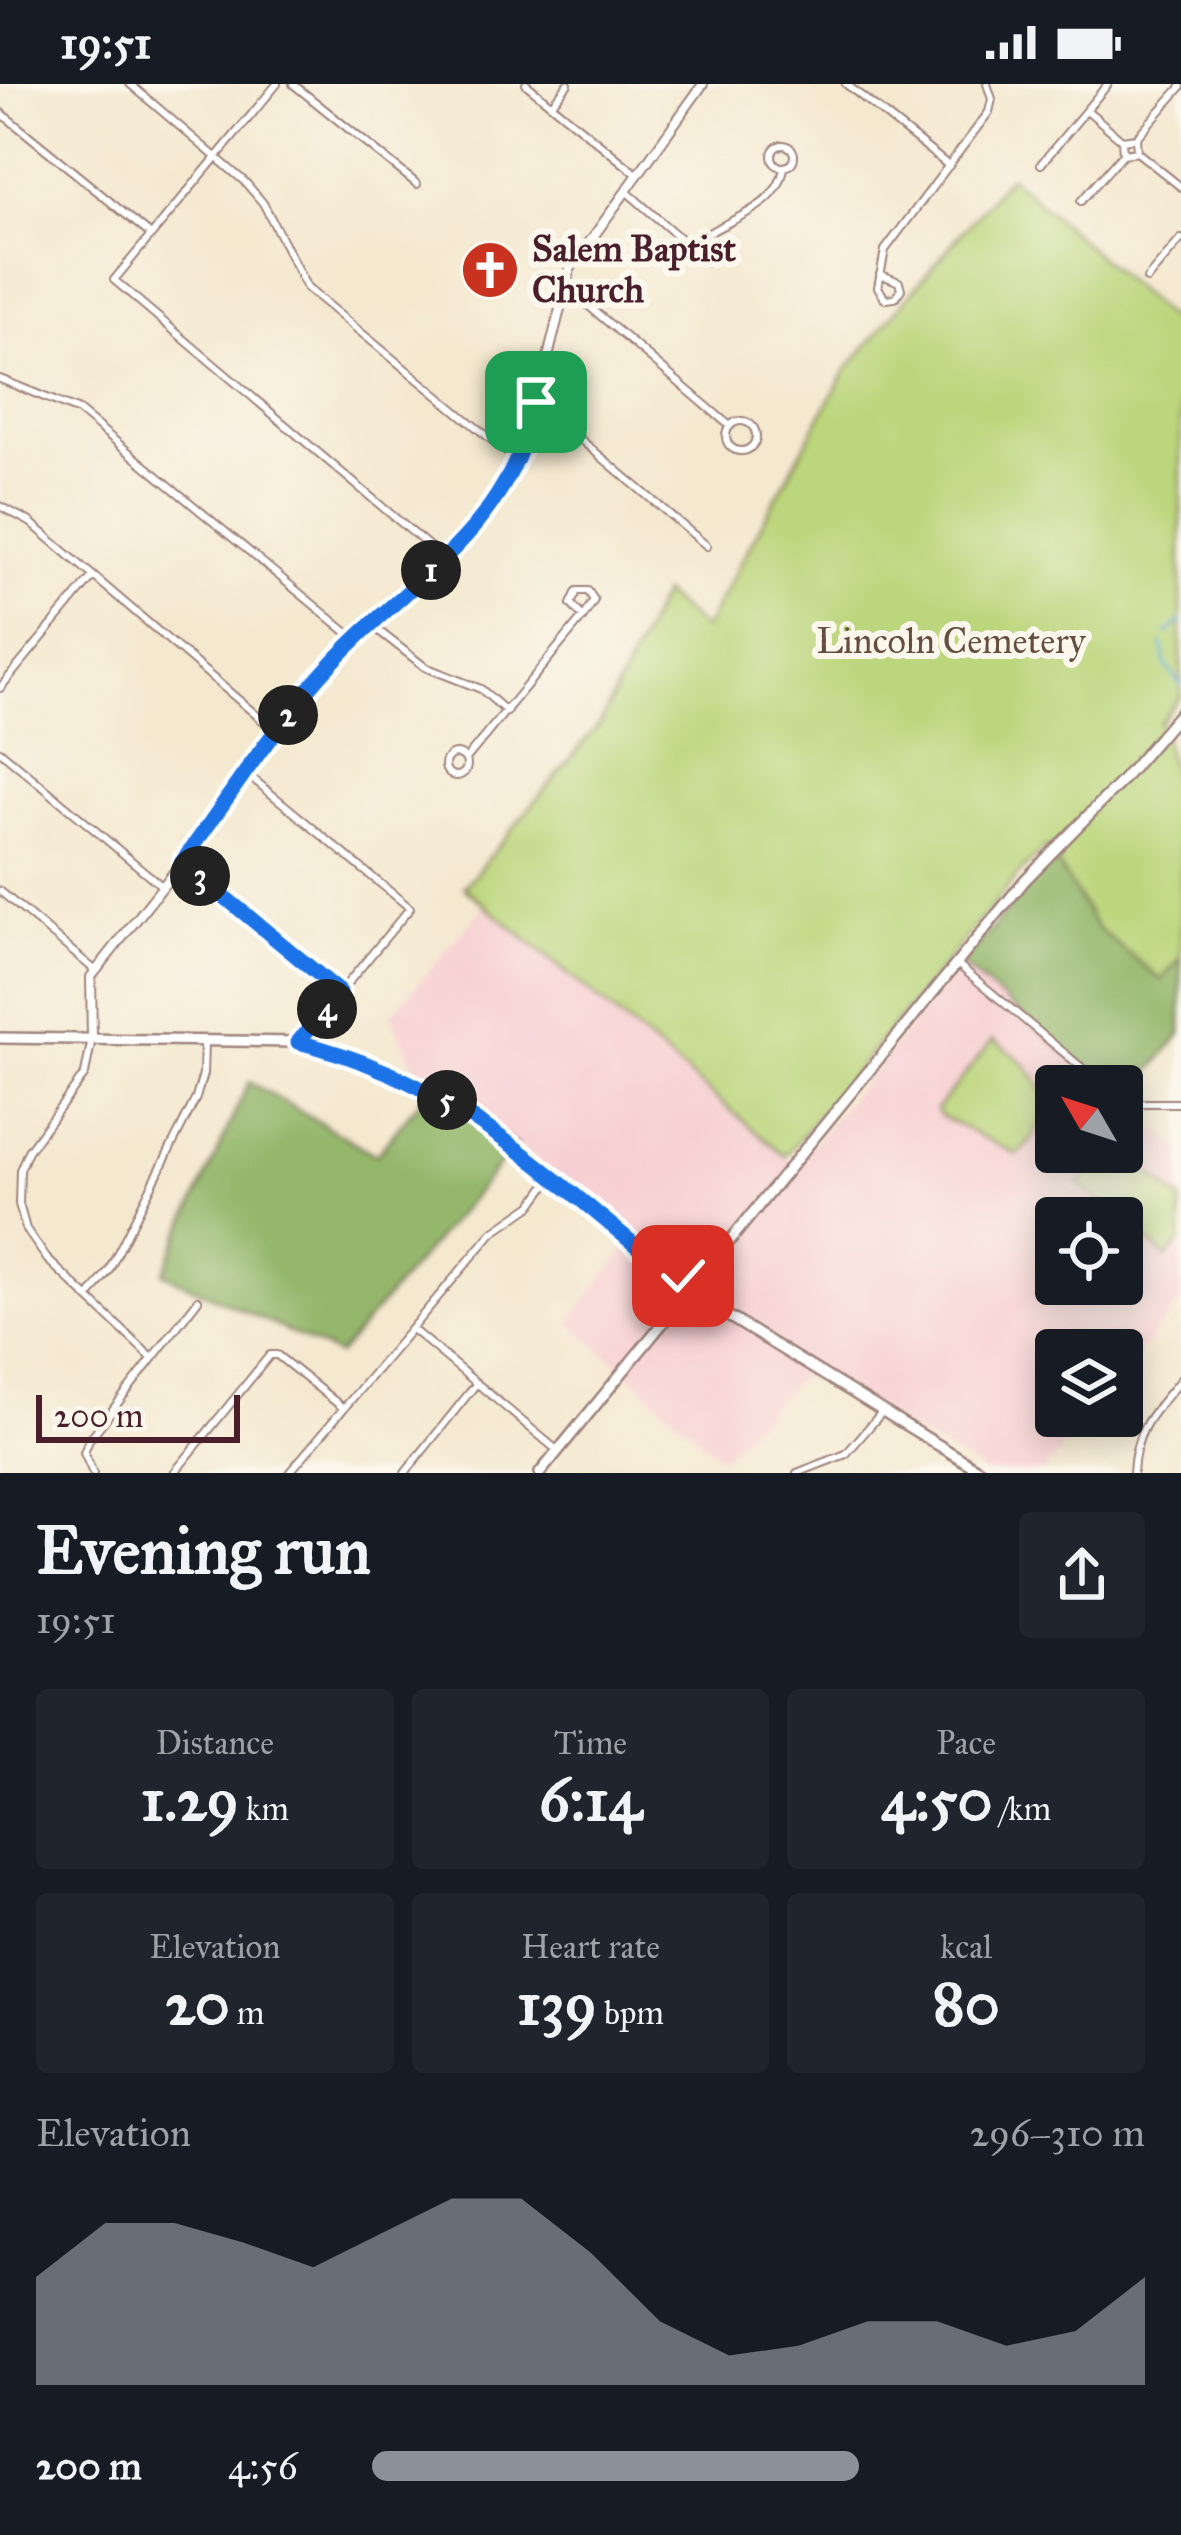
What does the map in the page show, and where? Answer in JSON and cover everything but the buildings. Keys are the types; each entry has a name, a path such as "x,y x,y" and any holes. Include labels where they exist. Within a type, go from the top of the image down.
{"main road":[{"path":"540,1473 1025,880 1120,783 1181,712"},
{"path":"0,1038 298,1042 366,1061 426,1088 481,1122 710,1305 984,1473"},
{"path":"670,1274 688,1276 709,1267"},
{"path":"709,1267 704,1290 710,1305"},
{"path":"670,1274 673,1311"},
{"path":"673,1311 710,1305"}],"street":[{"path":"130,84 217,156 263,203 308,288 519,463"},
{"path":"277,84 114,280 444,559"},
{"path":"293,84 417,184"},
{"path":"526,84 638,176"},
{"path":"552,104 568,84"},
{"path":"152,1358 33,1242 21,1217 18,1190 28,1151 85,1074 92,1038 92,977 275,731 354,638 487,515 519,463 564,285 580,252 704,84"},
{"path":"847,84 949,166"},
{"path":"880,274 899,282 900,293 895,298 880,294 880,274 890,241 989,112 992,99 987,84"},
{"path":"1041,164 1108,84"},
{"path":"1122,140 1136,138 1181,87"},
{"path":"1087,110 1122,140 1123,154"},
{"path":"0,112 151,236"},
{"path":"1136,138 1137,152"},
{"path":"1082,201 1123,154 1137,152 1181,187"},
{"path":"690,247 715,226 764,203 779,185 784,167"},
{"path":"626,191 706,262"},
{"path":"1148,278 1181,239"},
{"path":"564,285 730,426"},
{"path":"0,379 79,411 354,638"},
{"path":"536,402 707,546"},
{"path":"738,421 748,423 756,436 753,445 745,451 731,448 726,440 730,426 738,421"},
{"path":"0,506 29,522 275,731"},
{"path":"0,688 93,576"},
{"path":"466,759 584,617 594,600 591,593 580,590 571,604 584,617"},
{"path":"369,624 425,667 481,689 506,712"},
{"path":"0,751 163,887"},
{"path":"245,773 410,908 298,1042"},
{"path":"182,862 340,992"},
{"path":"0,891 96,971"},
{"path":"956,964 1079,1065"},
{"path":"88,1298 109,1270 196,1098 203,1074 204,1039"},
{"path":"1143,1103 1181,1103"},
{"path":"289,1473 493,1232 532,1205 552,1177"},
{"path":"93,1473 86,1463 86,1446 198,1300"},
{"path":"412,1330 558,1451"},
{"path":"174,1473 274,1354 343,1408"},
{"path":"1132,1473 1141,1429 1181,1379"},
{"path":"405,1473 477,1383"},
{"path":"797,1473 846,1454 882,1412"}],"shaded area":[{"path":"485,905 795,1164 961,965 1082,1065 1035,1065 1035,1173 1143,1173 1143,1117 1181,1150 1181,1301 1143,1348 1143,1329 1035,1329 1035,1437 1071,1437 1042,1473 985,1473 807,1370 721,1458 570,1322 632,1240 516,1145 426,1093 391,1015"}],"green space":[{"name":"Lincoln Cemetery","path":"1009,176 1181,330 1181,696 1159,723 1181,807 1181,958 1161,981 1097,928 1046,847 785,1156 464,887 601,722 662,594 704,629 845,372"},
{"path":"1053,857 1097,928 1161,980 1181,958 1181,1034 1143,1080 1143,1065 1082,1065 961,965"},
{"path":"993,1040 1035,1077 1035,1133 1018,1155 936,1110"},
{"path":"249,1082 376,1155 426,1093 516,1145 338,1355 163,1273"},
{"path":"1143,1168 1181,1200 1181,1241 1167,1258 1143,1238 1143,1197 1094,1197 1079,1184 1088,1173 1143,1173"}],"waterway":[{"path":"1167,634 1181,621"},
{"path":"1162,645 1166,665 1181,685"}],"place":[{"name":"Salem Baptist Church","path":"490,270"}],"route":[{"path":"536,402 519,463 487,515 354,638 316,680 182,862 340,992 298,1042 366,1061 455,1104 670,1274 683,1276"}]}
